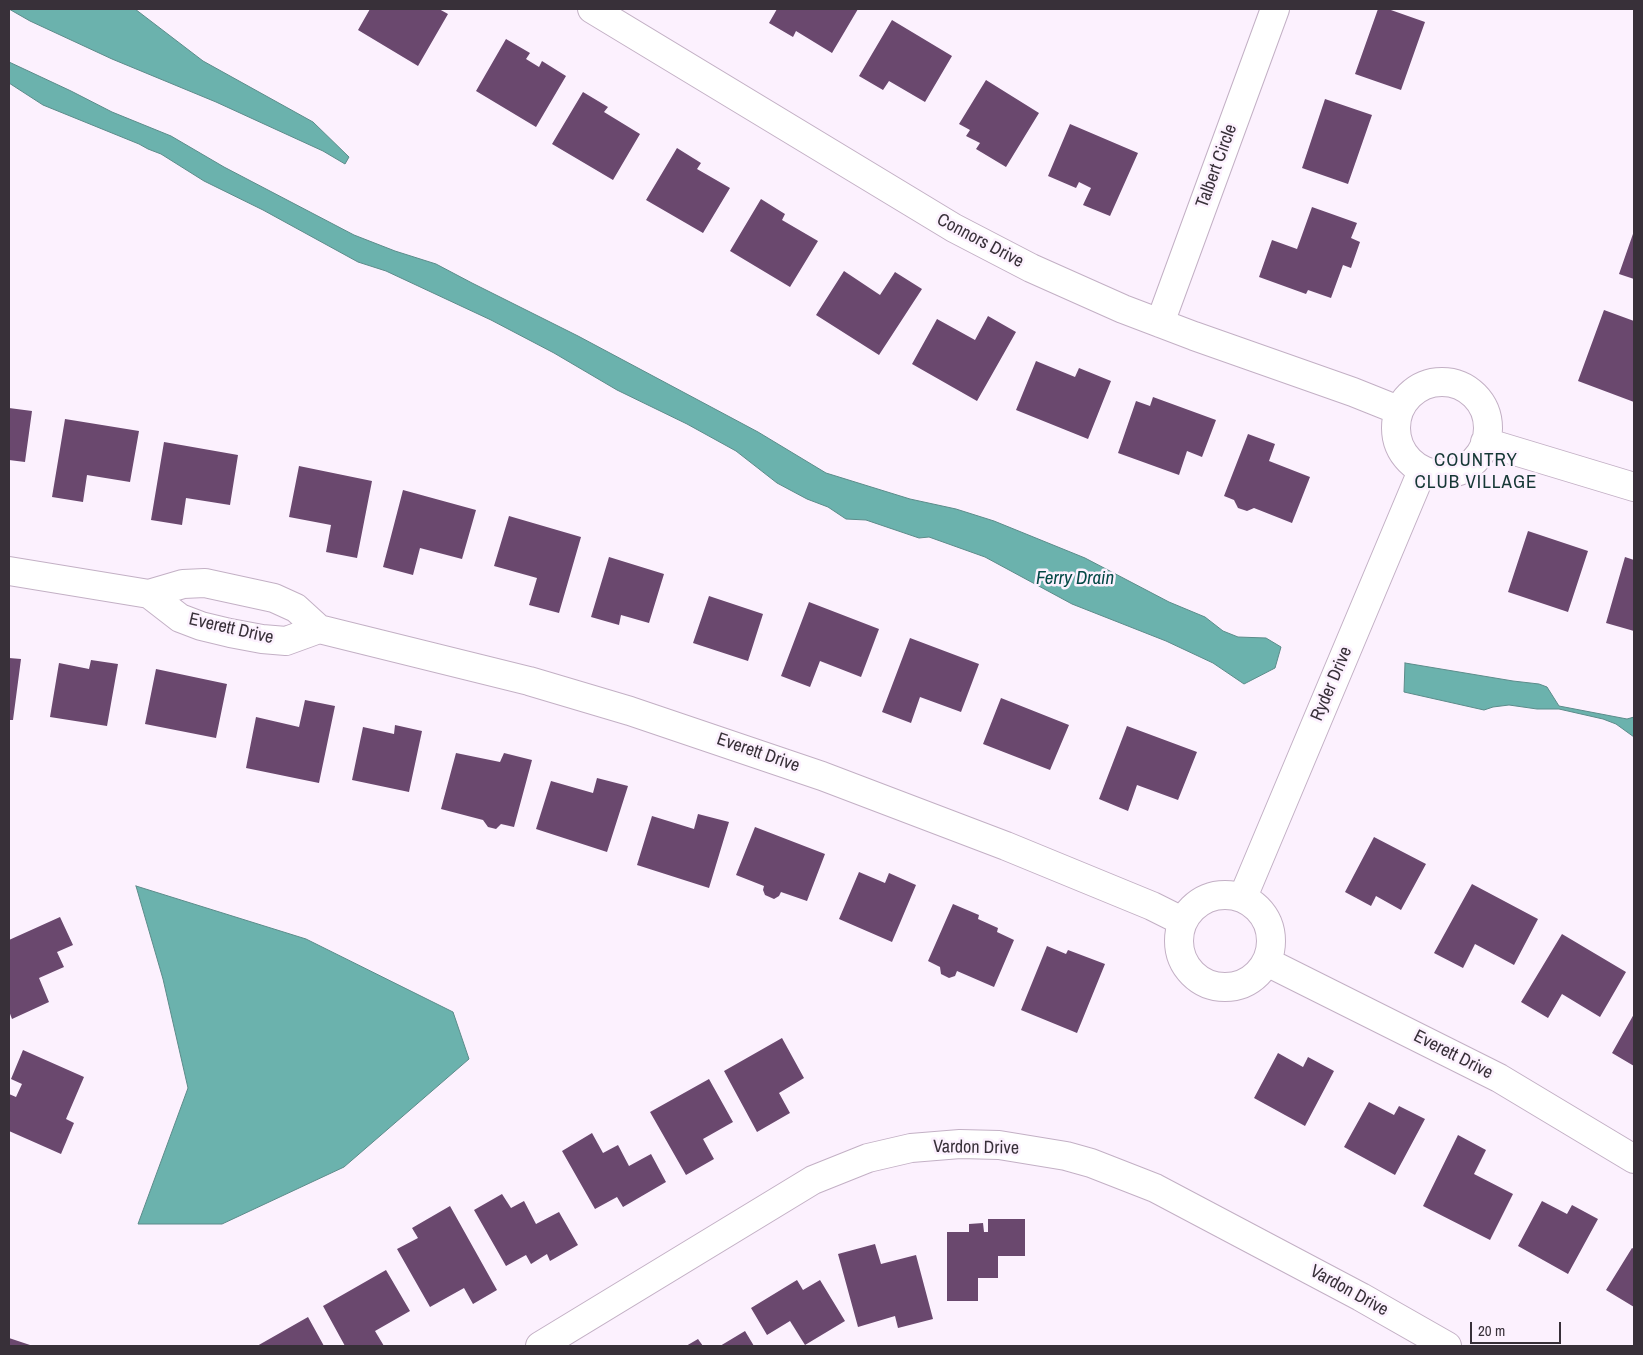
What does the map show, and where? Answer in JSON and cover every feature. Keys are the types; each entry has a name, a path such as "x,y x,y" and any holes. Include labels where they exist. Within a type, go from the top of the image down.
{"street":[{"name":"Connors Drive","path":"592,9 954,228 1031,268 1123,309 1398,410"},
{"name":"Talbert Circle","path":"1160,323 1275,9"},
{"path":"1443,381 1458,384 1471,391 1481,402 1487,416 1488,431 1486,442 1478,458 1467,467 1454,473 1439,474 1422,471 1403,454 1397,441 1395,427 1398,410 1404,400 1415,389 1428,383 1443,381"},
{"path":"1486,442 1634,487"},
{"name":"Ryder Drive","path":"1243,897 1422,471"},
{"name":"Everett Drive","path":"9,571 149,594 183,584 206,583 274,598 296,608 320,629 529,680 734,745 822,776 1006,846 1152,906 1182,921"},
{"name":"Everett Drive","path":"149,594 180,618 201,626 230,633 286,641 320,629"},
{"path":"1229,894 1243,897 1257,907 1265,917 1271,933 1271,949 1267,962 1256,976 1244,983 1228,986 1210,984 1194,977 1184,966 1179,955 1178,938 1182,921 1188,912 1200,902 1214,895 1229,894"},
{"name":"Everett Drive","path":"1267,962 1499,1078 1634,1159"},
{"name":"Vardon Drive","path":"540,1346 813,1180 868,1158 911,1148 960,1144 1007,1145 1066,1156 1091,1163 1148,1185 1236,1229 1447,1346"}],"water":[{"path":"9,9 135,9 203,61 313,122 349,157 345,164 323,151 216,102 112,59 30,21"},
{"name":"Ferry Drain","path":"9,62 112,112 171,136 224,167 354,235 436,264 578,336 758,432 826,473 910,499 956,509 994,521 1085,558 1169,602 1205,617 1223,631 1238,637 1266,638 1281,647 1275,668 1244,684 1213,663 1166,641 1072,604 985,557 929,537 919,538 866,520 846,519 828,507 807,499 777,483 736,451 687,424 617,390 554,353 491,320 386,271 358,262 263,210 204,181 161,154 43,105 9,83"},
{"path":"1405,663 1539,684 1547,687 1559,706 1627,719 1634,717 1634,737 1616,724 1603,719 1559,709 1537,709 1509,705 1484,710 1404,692"},
{"path":"136,886 306,939 453,1012 469,1059 344,1167 222,1224 138,1224 188,1088 163,979"}],"building":[{"path":"370,9 439,9 448,14 418,66 358,30"},
{"path":"777,9 858,9 832,53 796,31 793,37 769,23"},
{"path":"1378,9 1388,9 1425,22 1401,90 1355,74"},
{"path":"892,20 952,56 925,102 889,81 883,90 859,76"},
{"path":"506,39 530,53 526,59 539,67 542,61 566,76 536,127 476,91"},
{"path":"986,80 1039,113 1006,167 976,149 980,143 966,136 970,130 959,124"},
{"path":"583,92 608,107 604,112 640,134 613,180 552,144"},
{"path":"1325,99 1372,115 1348,184 1302,168"},
{"path":"1070,124 1138,153 1110,216 1083,205 1091,188 1079,182 1076,188 1048,176"},
{"path":"677,148 701,163 697,169 730,188 703,233 646,200"},
{"path":"761,199 785,214 782,220 818,241 790,287 730,251"},
{"path":"1312,207 1357,223 1351,238 1360,242 1351,268 1343,265 1331,298 1308,290 1306,294 1259,277 1272,240 1297,249"},
{"path":"1634,231 1634,279 1619,274"},
{"path":"844,271 880,295 895,272 922,289 879,355 816,315"},
{"path":"1604,310 1634,321 1634,402 1578,381"},
{"path":"988,316 1016,332 977,401 912,364 937,319 975,340"},
{"path":"1036,361 1075,377 1079,368 1111,381 1088,439 1016,410"},
{"path":"1153,397 1216,420 1202,457 1187,451 1179,475 1118,453 1136,401 1150,406"},
{"path":"9,408 32,411 25,462 9,460"},
{"path":"65,419 139,431 130,482 87,475 83,502 52,497"},
{"path":"1248,434 1275,444 1269,461 1310,477 1292,523 1254,508 1247,511 1238,508 1234,500 1224,496"},
{"path":"164,442 238,455 230,505 186,498 182,525 151,520"},
{"path":"299,466 372,481 357,558 326,552 331,525 289,517"},
{"path":"403,490 476,510 462,559 420,548 413,575 383,567"},
{"path":"509,516 581,537 559,613 529,605 537,578 494,566"},
{"path":"1528,531 1588,551 1568,612 1508,592"},
{"path":"609,557 664,574 649,623 621,615 619,625 591,617"},
{"path":"1625,557 1634,560 1634,631 1606,623"},
{"path":"709,596 763,614 748,661 693,643"},
{"path":"809,602 879,629 861,677 820,661 810,687 781,676"},
{"path":"910,638 979,664 961,712 920,697 911,723 882,712"},
{"path":"9,658 21,659 13,720 9,720"},
{"path":"91,660 118,664 107,726 50,717 59,663 89,669"},
{"path":"156,669 227,684 216,738 145,724"},
{"path":"1001,698 1069,725 1050,770 983,744"},
{"path":"305,700 335,706 319,783 246,768 256,717 299,727"},
{"path":"395,725 422,731 409,792 352,780 363,727 394,734"},
{"path":"1127,726 1197,752 1178,800 1137,785 1128,811 1099,799"},
{"path":"456,753 500,762 504,753 532,760 514,827 501,824 496,829 488,827 483,820 441,809"},
{"path":"597,778 628,786 607,852 536,829 551,781 593,793"},
{"path":"698,814 729,822 709,888 637,865 652,816 694,829"},
{"path":"755,827 825,854 807,901 781,892 774,899 765,895 764,886 736,875"},
{"path":"1374,837 1426,864 1401,910 1376,896 1371,906 1345,892"},
{"path":"859,872 885,883 889,873 916,885 892,942 839,919"},
{"path":"1472,884 1538,919 1514,965 1475,944 1463,968 1434,953"},
{"path":"953,904 979,915 978,919 998,928 997,932 1014,940 994,987 957,971 955,976 949,978 941,974 940,967 928,961"},
{"path":"60,917 73,945 57,952 64,967 39,978 49,1002 12,1019 9,1011 9,940"},
{"path":"1562,934 1626,972 1600,1017 1562,994 1548,1018 1521,1002"},
{"path":"1047,946 1066,954 1068,950 1105,964 1077,1033 1021,1010"},
{"path":"1634,1014 1634,1066 1612,1053"},
{"path":"782,1038 804,1078 779,1093 790,1113 757,1132 724,1071"},
{"path":"23,1050 84,1077 66,1119 74,1123 61,1154 9,1131 9,1094 16,1097 22,1084 11,1079"},
{"path":"1278,1053 1303,1067 1308,1057 1334,1071 1305,1126 1254,1098"},
{"path":"709,1079 733,1122 703,1139 714,1159 686,1175 650,1112"},
{"path":"1369,1102 1394,1115 1399,1106 1425,1119 1395,1175 1344,1147"},
{"path":"592,1133 603,1153 618,1145 629,1166 651,1154 666,1182 623,1207 617,1197 595,1209 562,1151"},
{"path":"1458,1135 1486,1150 1474,1174 1513,1194 1490,1240 1423,1206"},
{"path":"502,1194 511,1208 524,1201 536,1224 559,1212 578,1245 550,1261 547,1254 531,1264 526,1255 506,1266 474,1210"},
{"path":"1542,1201 1567,1214 1572,1205 1598,1219 1568,1274 1518,1246"},
{"path":"450,1206 497,1290 473,1304 464,1288 430,1307 397,1249 418,1238 412,1228"},
{"path":"988,1219 1025,1219 1025,1256 998,1256 998,1278 978,1278 978,1301 947,1301 947,1232 969,1232 969,1224 983,1223 984,1232 988,1232"},
{"path":"875,1244 881,1264 916,1255 933,1319 898,1328 895,1316 858,1327 838,1254"},
{"path":"1632,1248 1634,1249 1634,1307 1606,1290"},
{"path":"386,1270 410,1311 375,1331 384,1346 345,1346 323,1306"},
{"path":"797,1280 803,1290 820,1280 845,1321 805,1345 790,1321 767,1335 751,1308"},
{"path":"308,1317 324,1346 257,1346"},
{"path":"745,1331 754,1346 720,1346"},
{"path":"9,1338 33,1346 9,1346"},
{"path":"698,1339 703,1346 686,1346"}],"district":[{"name":"COUNTRY CLUB VILLAGE","path":"1476,472"}]}
